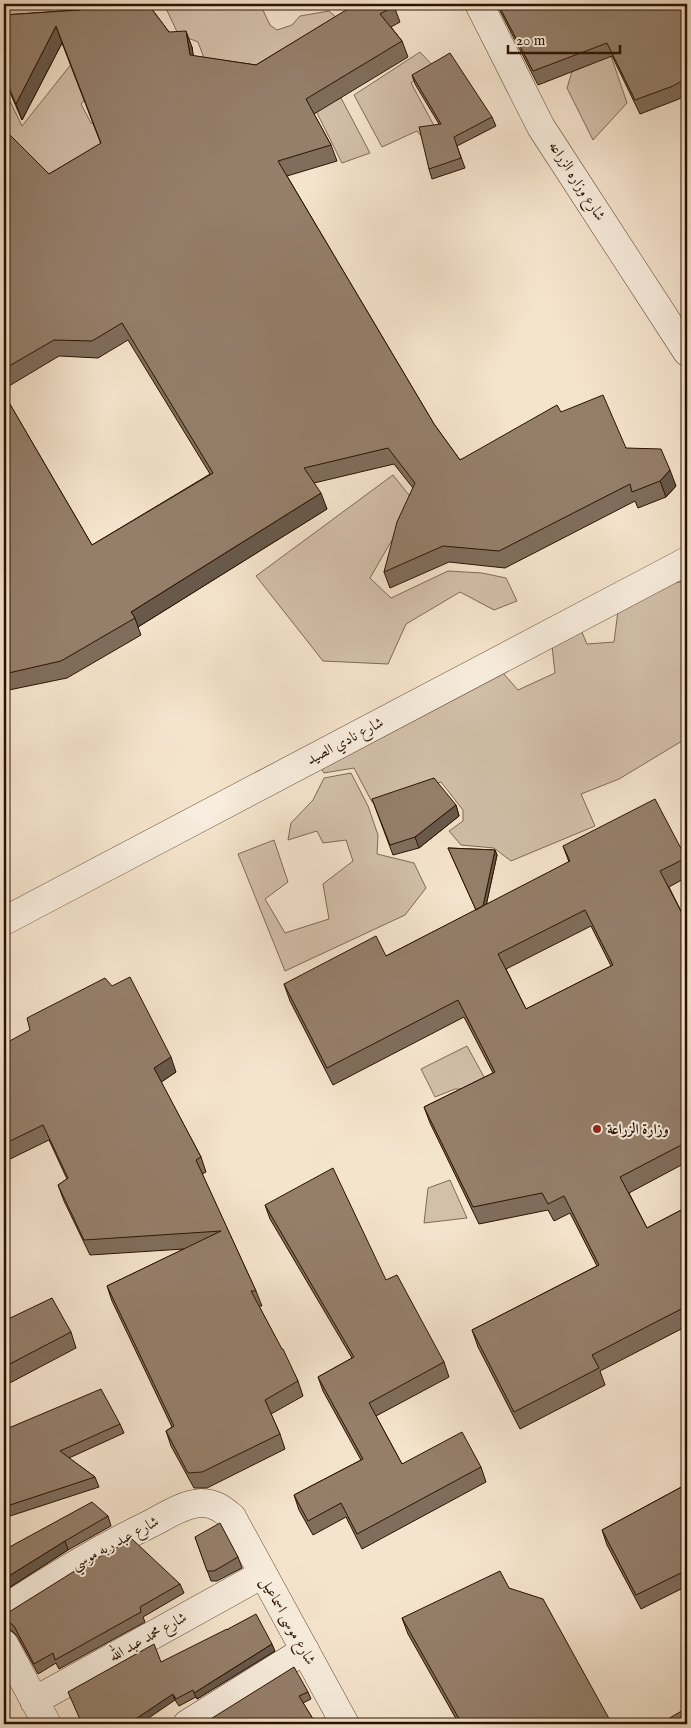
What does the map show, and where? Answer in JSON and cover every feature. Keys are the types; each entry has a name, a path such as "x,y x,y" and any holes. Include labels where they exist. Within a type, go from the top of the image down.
{"street":[{"name":"شارع وزاره الزراعه","path":"479,4 541,127 687,352"},
{"name":"شارع نادي الصيد","path":"4,921 687,561"},
{"name":"شارع عبد ربه موسي","path":"4,1609 69,1567 130,1533 181,1508 201,1503 216,1505 232,1517"},
{"name":"شارع موسى اسماعيل","path":"232,1517 345,1724"},
{"name":"شارع محمد عبد الله","path":"36,1715 263,1574"},
{"path":"4,1644 36,1715"},
{"path":"187,1724 305,1650"}],"shaded area":[{"path":"4,4 64,4 73,19 4,27"},
{"path":"164,4 260,4 270,25 277,30 292,25 300,16 329,11 342,22 246,77 207,66 198,42 178,34"},
{"path":"581,42 609,50 627,103 593,140 567,88"},
{"path":"420,52 434,67 411,83 444,144 430,146 417,131 382,147 354,95"},
{"path":"76,58 91,93 81,104 91,123 110,128 127,140 4,214 4,89 22,126"},
{"path":"341,98 370,153 342,163 315,109"},
{"path":"393,475 416,504 410,509 370,578 391,598 448,571 482,573 506,578 517,601 494,610 460,592 406,624 388,664 323,661 256,576"},
{"path":"687,581 687,738 619,779 581,794 595,826 511,861 494,848 461,845 449,831 463,821 463,810 441,782 372,802 354,768 324,773 319,765 503,673 518,690 555,673 552,646 581,630 587,644 614,642 618,611 674,583"},
{"path":"351,773 368,806 378,835 377,854 414,863 426,888 405,915 285,971 238,854 274,840 288,882 265,899 285,933 329,919 323,884 353,861 346,840 323,843 317,831 288,840 291,823 313,800 324,778"},
{"path":"467,1046 489,1086 455,1089 435,1097 421,1069"},
{"path":"450,1180 467,1218 424,1223 428,1188"}],"building":[{"path":"76,4 148,4 169,32 186,31 190,55 256,65 351,7 349,4 392,4 394,6 380,14 402,41 306,99 331,145 278,161 434,424 460,460 557,405 561,412 603,395 626,448 661,449 670,470 660,481 632,492 630,484 499,551 443,546 384,572 397,522 415,483 388,448 304,468 321,493 131,612 135,618 61,661 4,674 4,394 92,545 213,473 122,323 92,341 54,340 4,369 4,129 49,174 101,143 56,26 16,104 4,76 4,15 80,10"},
{"path":"498,4 687,4 687,78 673,86 635,100 607,43 533,71"},
{"path":"450,53 492,117 454,137 461,158 429,169 419,127 441,124 412,75"},
{"path":"434,778 456,805 415,837 390,845 372,799"},
{"name":"وزارة الزراعة","path":"655,799 686,858 660,871 687,923 687,1142 620,1177 647,1228 687,1207 687,1306 592,1355 599,1368 514,1412 472,1330 599,1265 564,1196 548,1204 542,1193 473,1207 424,1107 495,1072 458,1000 327,1068 284,984 376,936 386,956 570,861 563,846","holes":["585,910 613,965 526,1009 498,954"]},
{"path":"448,848 495,850 483,906 476,910"},
{"path":"130,977 171,1057 154,1068 201,1157 196,1160 256,1291 251,1291 283,1349 298,1381 265,1400 280,1434 202,1472 188,1473 166,1431 174,1426 107,1286 221,1231 84,1240 58,1185 68,1178 43,1125 4,1144 4,1044 30,1030 27,1018 105,978 112,986"},
{"path":"333,1168 386,1280 397,1275 444,1362 369,1403 402,1464 462,1432 481,1467 357,1534 341,1503 308,1521 294,1495 363,1459 318,1377 354,1357 265,1205"},
{"path":"52,1298 71,1332 4,1367 4,1321"},
{"path":"101,1389 120,1424 60,1451 95,1477 4,1507 4,1430"},
{"path":"687,1484 687,1570 636,1595 602,1530"},
{"path":"92,1502 108,1516 4,1579 4,1550"},
{"path":"220,1523 238,1557 214,1571 207,1571 195,1537"},
{"path":"132,1539 180,1584 140,1607 141,1612 55,1660 53,1653 34,1664 14,1626 4,1619 4,1614 81,1567"},
{"path":"500,1571 509,1588 543,1599 612,1724 462,1724 402,1618"},
{"path":"256,1614 272,1644 194,1693 193,1690 176,1699 173,1694 128,1724 82,1724 68,1692 154,1644 161,1662 228,1630"},
{"path":"294,1667 308,1692 299,1696 316,1724 211,1724 209,1720"},
{"path":"687,1708 687,1724 659,1724"}],"place":[{"name":"وزارة الزراعة","path":"597,1129"}]}
